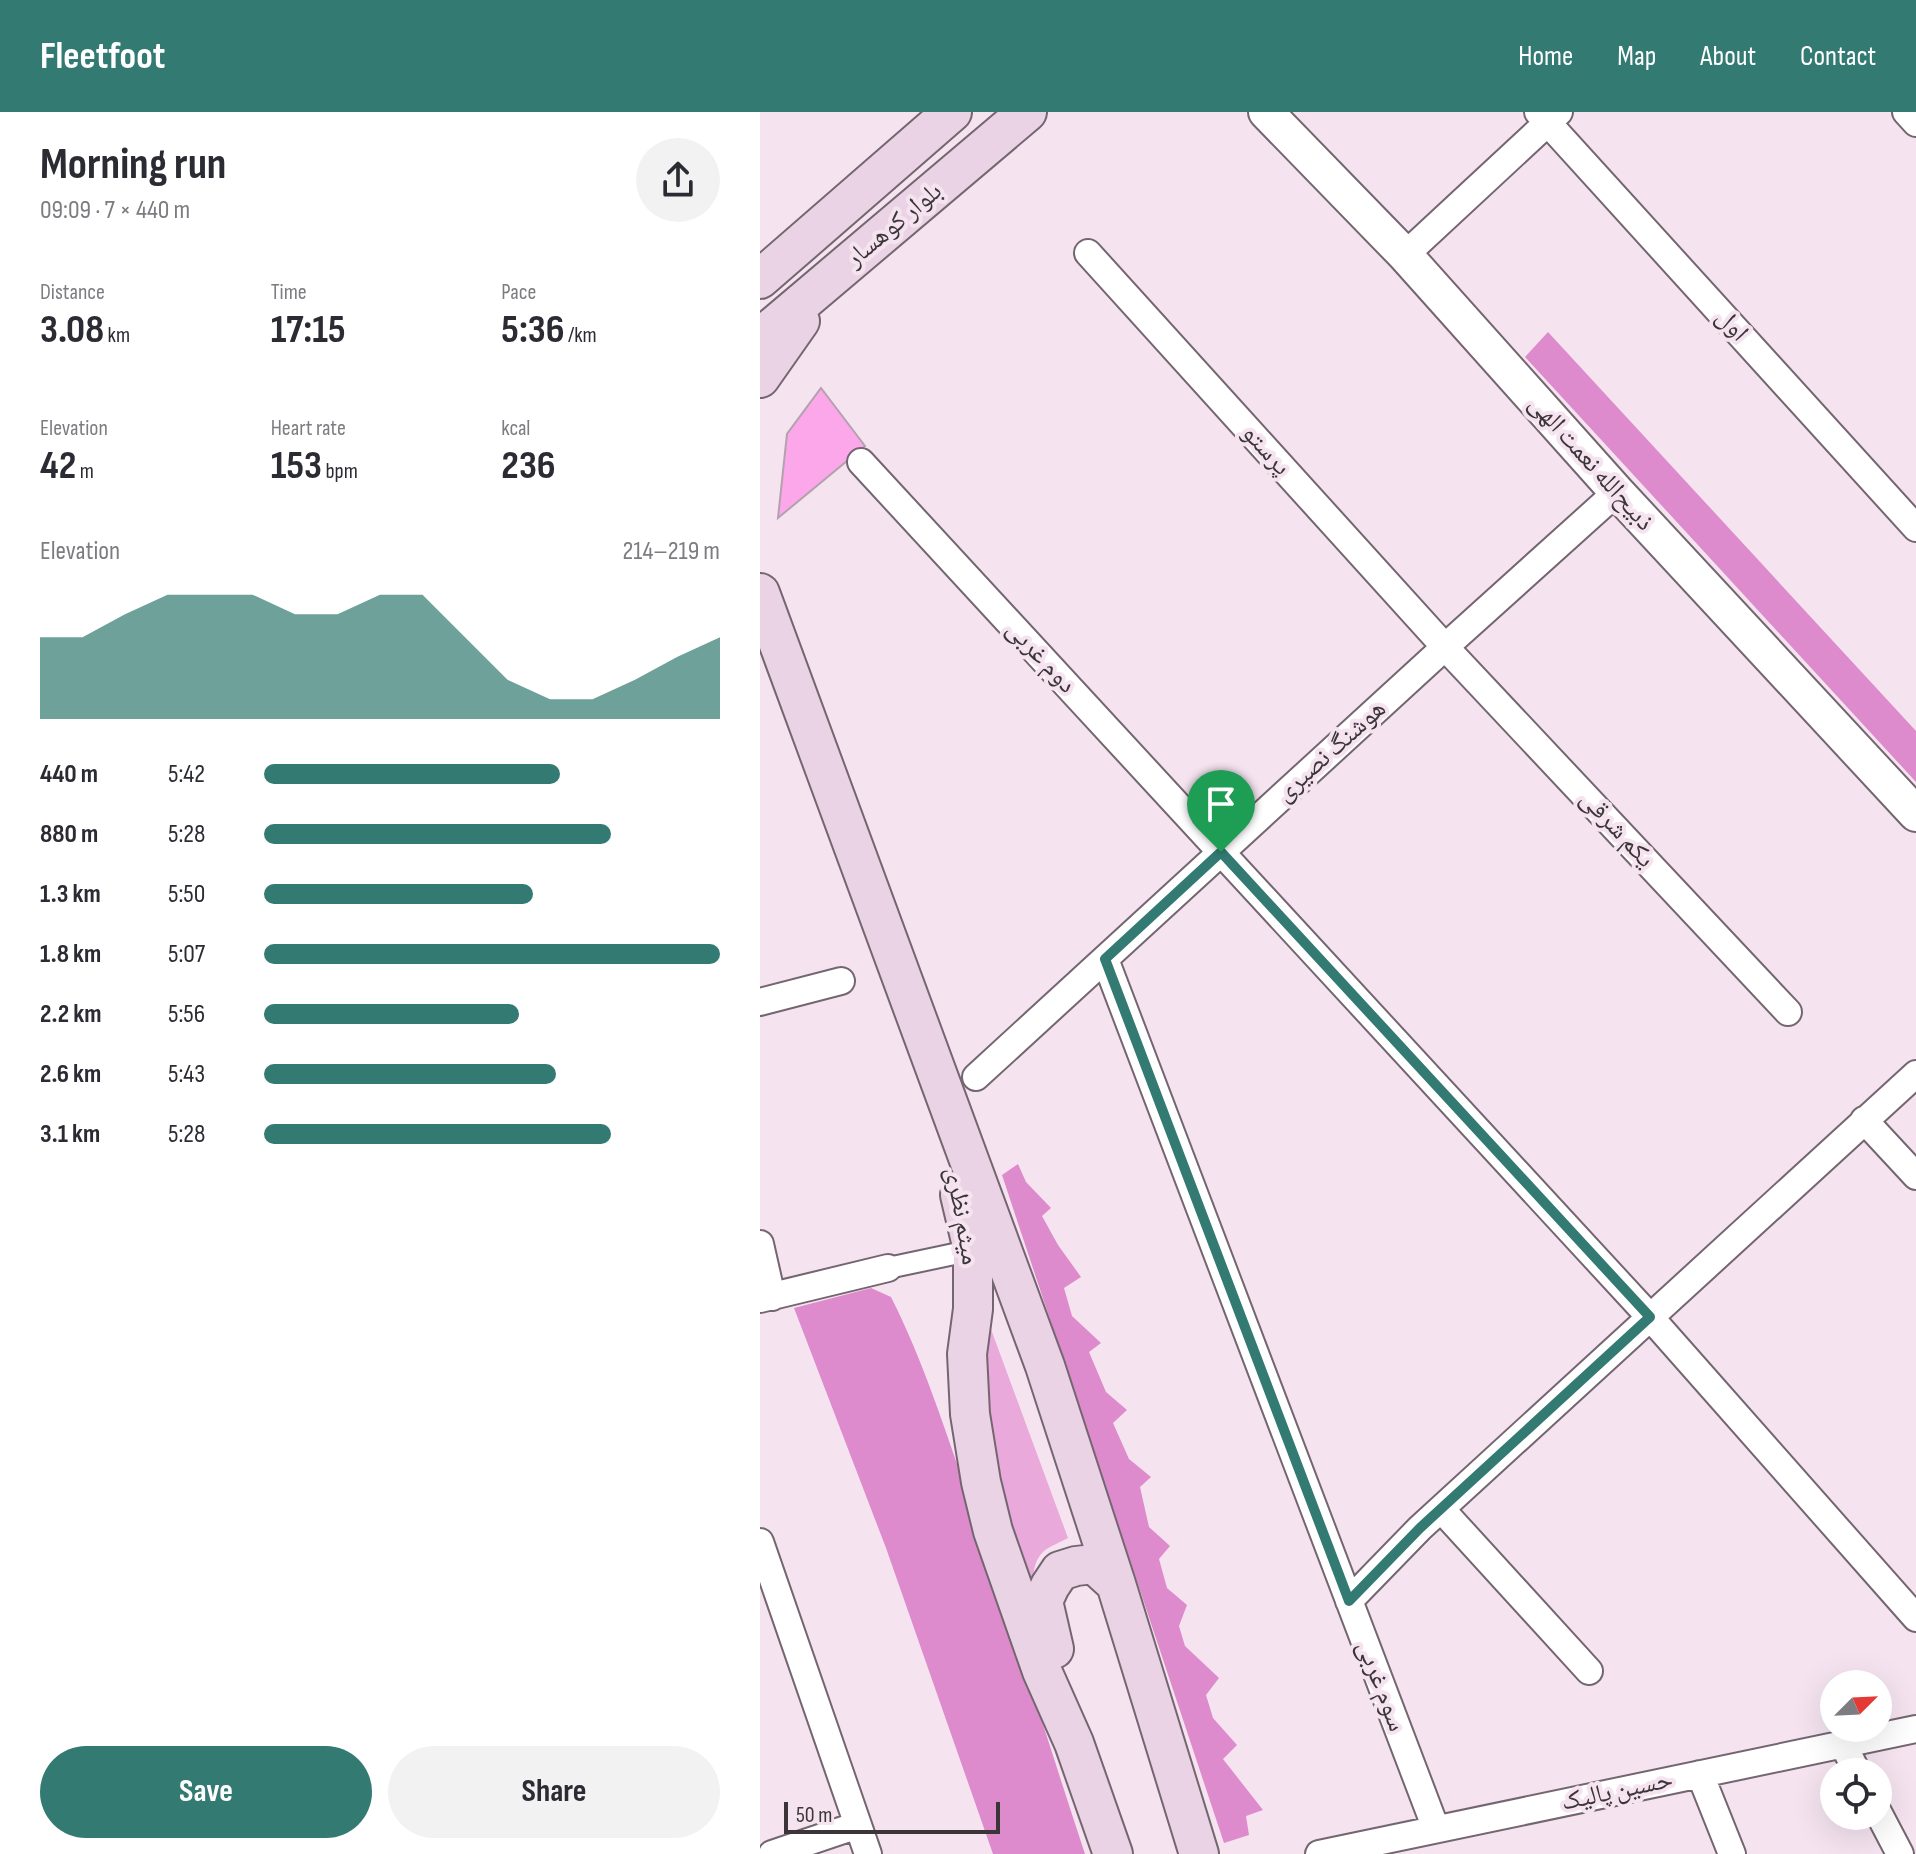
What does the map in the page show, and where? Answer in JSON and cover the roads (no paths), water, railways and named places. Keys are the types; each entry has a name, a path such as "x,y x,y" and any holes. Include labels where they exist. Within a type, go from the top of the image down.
{"main road":[{"name":"بلوار کوهسار","path":"760,279 952,112"},
{"name":"بلوار کوهسار","path":"760,338 1027,112"},
{"path":"760,378 830,279"},
{"path":"760,593 1045,1366 1199,1854"},
{"name":"میثم نظری","path":"760,635 944,1127 973,1250 973,1309 967,1354 970,1414 981,1482 993,1531 1027,1629 1074,1743 1113,1854"},
{"path":"1074,1743 1043,1601 1060,1571 1076,1566 1094,1564 1116,1584"}],"street":[{"name":"ذبیح‌الله نعمت الهی","path":"1266,112 1405,255 1617,492 1916,814"},
{"path":"1906,112 1916,123"},
{"path":"1405,255 1549,115"},
{"name":"اول","path":"1549,115 1916,528"},
{"name":"پرستو","path":"1088,253 1445,647"},
{"name":"دوم غربی","path":"861,462 1650,1317 1916,1618"},
{"name":"هوشنگ نصیری","path":"976,1077 1617,492"},
{"name":"یکم شرقی","path":"1445,647 1788,1012"},
{"name":"سوم غربی","path":"1105,959 1349,1601 1423,1839"},
{"path":"760,1002 841,981"},
{"path":"1349,1601 1420,1528 1916,1074"},
{"path":"1864,1120 1916,1176"},
{"path":"760,1244 766,1298 973,1250"},
{"path":"1442,1510 1589,1671"},
{"path":"760,1542 868,1854"},
{"name":"حسین پالیک","path":"1319,1854 1423,1839 1700,1774 1916,1729"},
{"path":"1843,1744 1850,1758"},
{"path":"1700,1774 1732,1854"},
{"path":"772,1854 858,1825"},
{"path":"1887,1830 1900,1854"}]}
